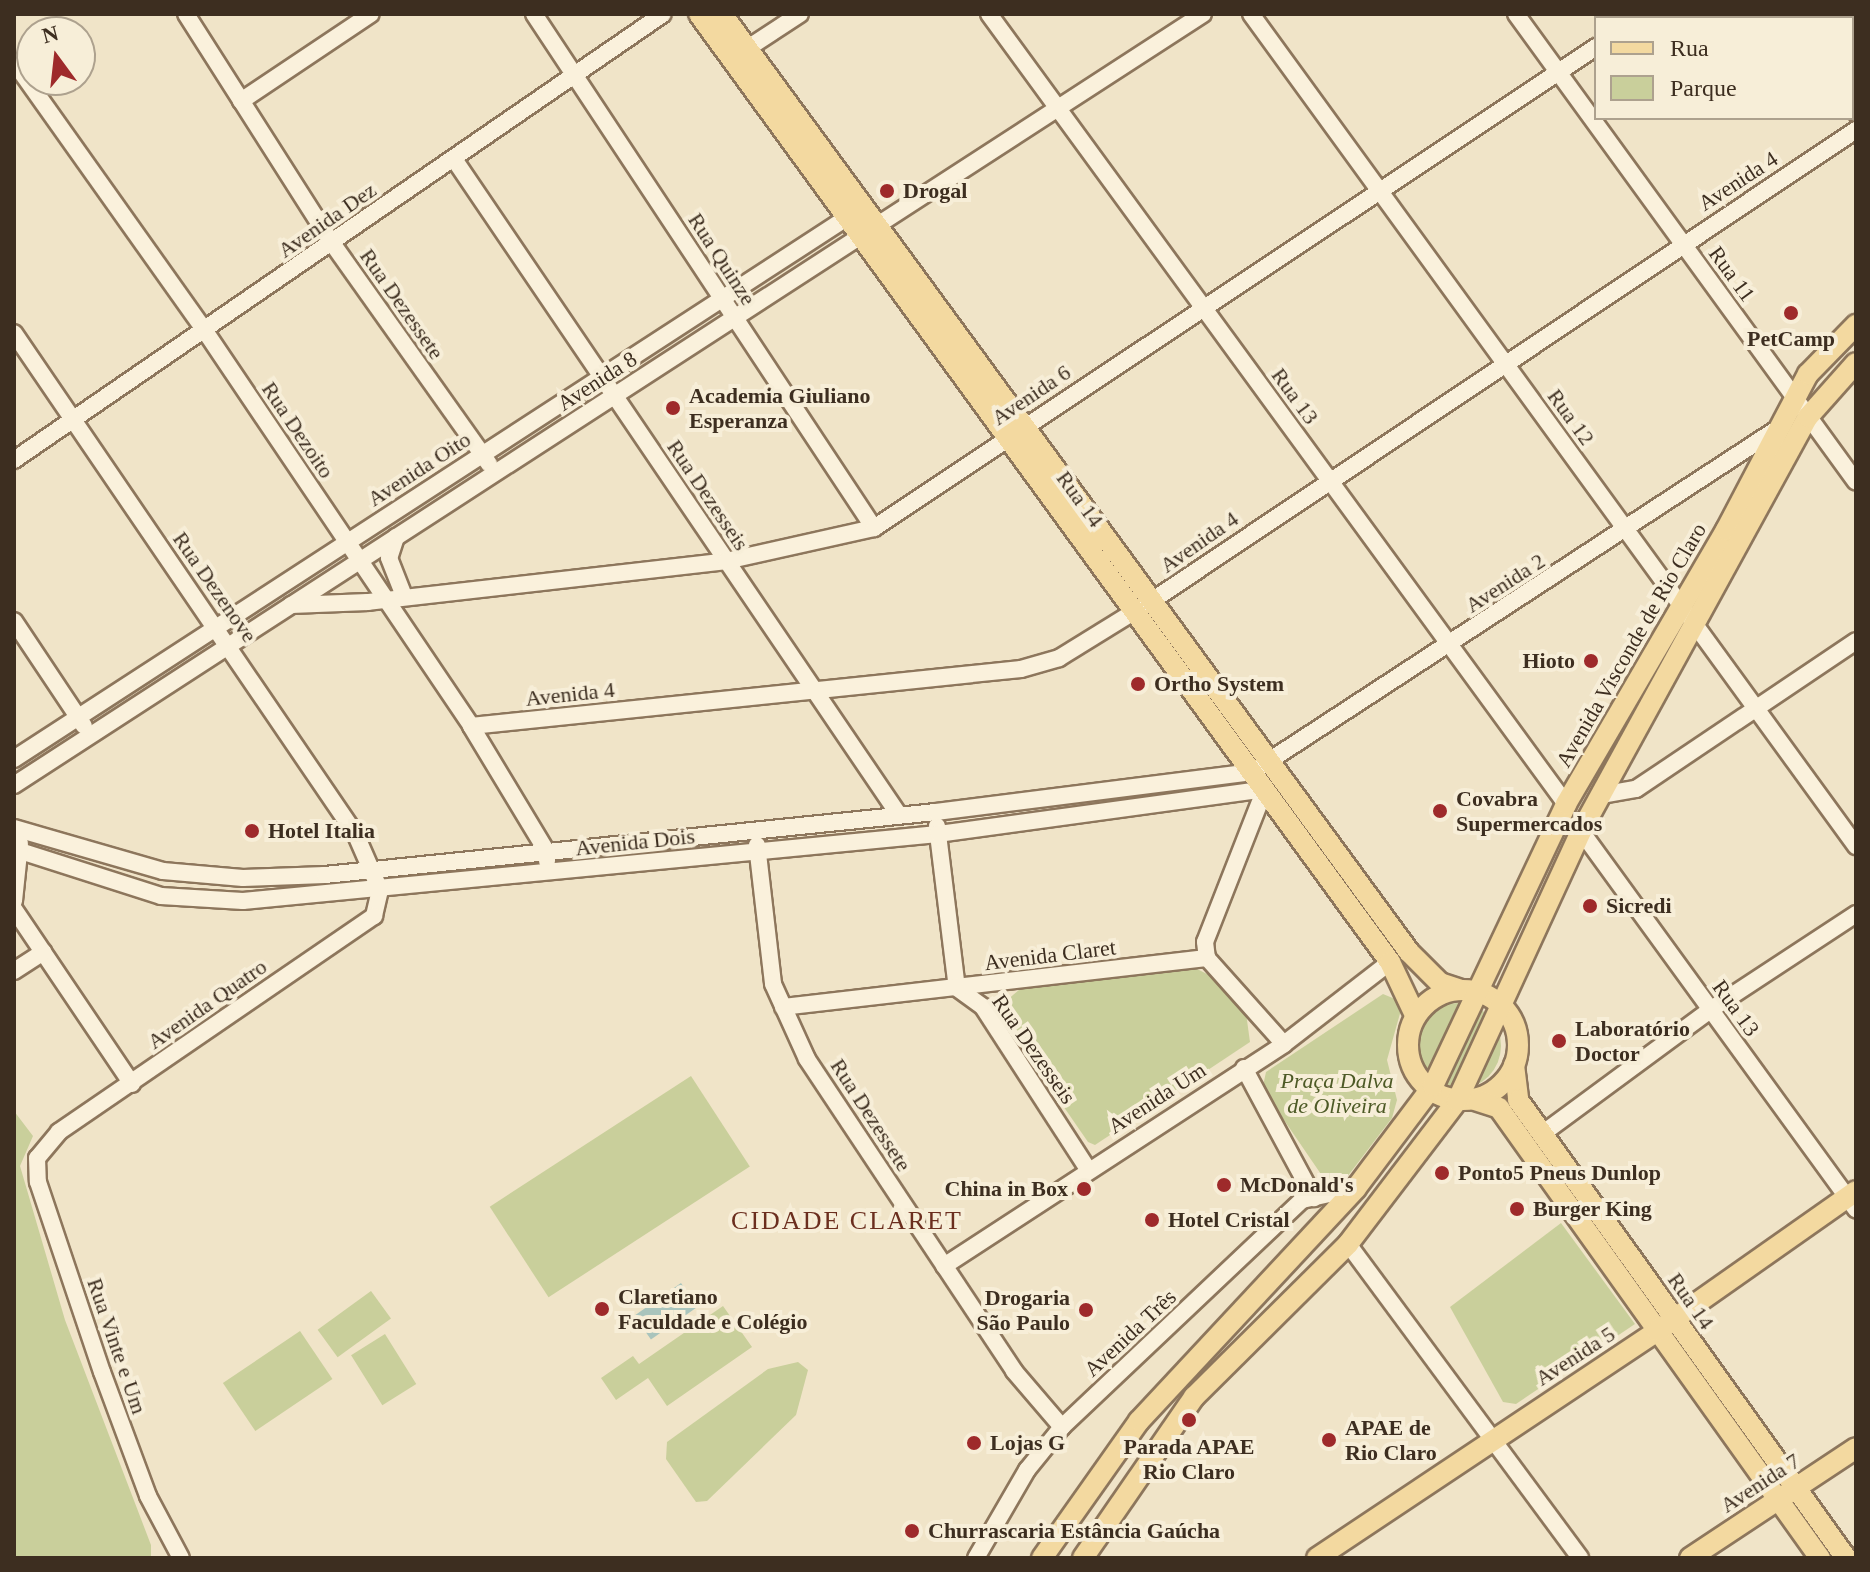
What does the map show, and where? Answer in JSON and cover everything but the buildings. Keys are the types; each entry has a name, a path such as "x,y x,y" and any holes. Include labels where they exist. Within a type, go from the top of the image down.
{"main road":[{"name":"Rua 14","path":"699,14 1390,962 1415,1015"},
{"name":"Rua 14","path":"722,14 879,224 1409,952 1440,983 1469,990 1501,1004 1518,1034 1514,1065 1518,1100 1666,1325 1786,1495 1820,1558"},
{"name":"Avenida Visconde de Rio Claro","path":"1042,1558 1139,1421 1356,1188 1430,1091 1469,990 1566,804 1682,606 1808,374 1856,325"},
{"name":"Avenida Visconde de Rio Claro","path":"1466,1100 1501,1004 1581,831 1808,417 1825,392 1856,363"},
{"path":"1430,1091 1408,1059 1408,1033 1415,1015 1439,995 1469,990"},
{"path":"1083,1558 1194,1397 1348,1244 1466,1100 1498,1089 1514,1065"},
{"name":"Rua 14","path":"1430,1091 1499,1108 1666,1325"},
{"name":"Avenida 5","path":"1320,1557 1853,1199"},
{"name":"Avenida 7","path":"1690,1558 1856,1448"},
{"name":"Rua 14","path":"1786,1495 1846,1558"}],"street":[{"name":"Rua Dezessete","path":"186,14 332,243 496,473"},
{"path":"241,101 371,14"},
{"name":"Rua Quinze","path":"534,14 577,74 721,299 874,528"},
{"name":"Avenida Dez","path":"14,460 663,14"},
{"path":"748,48 800,14"},
{"name":"Rua 13","path":"989,14 1566,804"},
{"name":"Avenida 8","path":"14,785 1203,14"},
{"name":"Rua 12","path":"1251,14 1856,846"},
{"name":"Rua 11","path":"1516,14 1856,482"},
{"name":"Avenida 6","path":"291,605 385,599 726,561 874,528 1594,48"},
{"name":"Rua Dezoito","path":"14,62 205,331 471,726 547,852"},
{"name":"Avenida 4","path":"471,726 1021,669 1059,658 1134,613 1682,243 1856,130"},
{"name":"Rua Dezesseis","path":"454,159 899,815"},
{"name":"Avenida Oito","path":"14,759 848,217"},
{"name":"Rua Dezenove","path":"14,333 363,846 380,890"},
{"path":"1825,392 1856,372"},
{"name":"Avenida 2","path":"1252,772 1780,427"},
{"path":"396,537 389,558 412,595 404,627"},
{"path":"14,621 90,736"},
{"path":"1601,795 1636,789 1856,641"},
{"name":"Avenida Dois","path":"17,829 163,871 243,878 372,870 936,812 1252,772"},
{"path":"1265,789 1205,942 1207,958 1284,1044"},
{"name":"Avenida Dois","path":"17,851 161,896 243,901 938,834 1265,789"},
{"path":"936,812 957,988"},
{"path":"14,901 17,829"},
{"name":"Rua Dezessete","path":"755,831 773,984 807,1059 1014,1371 1062,1427"},
{"name":"Rua 13","path":"1581,831 1710,1010 1853,1199"},
{"path":"571,850 573,870"},
{"path":"545,874 547,852"},
{"name":"Avenida Quatro","path":"45,1144 374,916 380,890"},
{"path":"14,909 132,1084"},
{"path":"1542,1134 1710,1010 1856,914"},
{"path":"14,971 43,952"},
{"name":"Avenida Claret","path":"783,1007 1207,958"},
{"name":"Avenida Um","path":"944,1266 1088,1169 1284,1044 1390,962"},
{"name":"Rua Dezesseis","path":"957,988 983,1007 1088,1169"},
{"path":"1244,1068 1314,1198"},
{"name":"Rua Vinte e Um","path":"45,1144 37,1158 38,1182 140,1475 181,1558"},
{"name":"Avenida Três","path":"976,1558 1027,1470 1062,1427 1302,1200 1356,1188"},
{"path":"1348,1244 1495,1437 1580,1558"},
{"path":"1030,1558 1069,1520"}],"green space":[{"path":"1197,969 1217,979 1246,1013 1250,1042 1095,1145 1088,1142 1003,1019 1006,1001 1020,989"},
{"name":"Praça Dalva de Oliveira","path":"1383,994 1395,999 1401,1010 1387,1060 1397,1100 1392,1118 1347,1177 1327,1183 1269,1098 1263,1086 1266,1072"},
{"path":"1458,1003 1482,1010 1494,1022 1501,1046 1494,1070 1482,1082 1458,1089 1434,1082 1422,1070 1415,1046 1422,1022 1434,1010"},
{"path":"691,1076 750,1167 549,1297 490,1207"},
{"path":"14,1111 33,1136 20,1166 65,1320 151,1545 151,1558 14,1558"},
{"path":"1561,1223 1635,1324 1516,1404 1503,1402 1450,1307"},
{"path":"371,1291 391,1319 338,1357 318,1330"},
{"path":"723,1306 752,1347 667,1406 648,1378 616,1400 601,1378 633,1356 639,1364"},
{"path":"300,1331 332,1379 255,1431 223,1383"},
{"path":"385,1334 416,1384 382,1405 351,1355"},
{"path":"798,1362 808,1370 796,1415 707,1501 696,1502 666,1459 667,1442 768,1369"}],"water":[{"path":"681,1283 698,1307 651,1339 634,1316"}],"place":[{"name":"Drogal","path":"887,191"},
{"name":"PetCamp","path":"1791,313"},
{"name":"Academia Giuliano Esperanza","path":"673,408"},
{"name":"Hioto","path":"1591,661"},
{"name":"Ortho System","path":"1138,684"},
{"name":"Covabra Supermercados","path":"1440,811"},
{"name":"Hotel Italia","path":"252,831"},
{"name":"Sicredi","path":"1590,906"},
{"name":"Laboratório Doctor","path":"1559,1041"},
{"name":"Ponto5 Pneus Dunlop","path":"1442,1173"},
{"name":"McDonald's","path":"1224,1185"},
{"name":"China in Box","path":"1084,1189"},
{"name":"Burger King","path":"1517,1209"},
{"name":"Hotel Cristal","path":"1152,1220"},
{"name":"Claretiano Faculdade e Colégio","path":"602,1309"},
{"name":"Drogaria São Paulo","path":"1086,1310"},
{"name":"Parada APAE Rio Claro","path":"1189,1420"},
{"name":"APAE de Rio Claro","path":"1329,1440"},
{"name":"Lojas G","path":"974,1443"},
{"name":"Churrascaria Estância Gaúcha","path":"912,1531"}],"district":[{"name":"CIDADE CLARET","path":"847,1221"}]}
